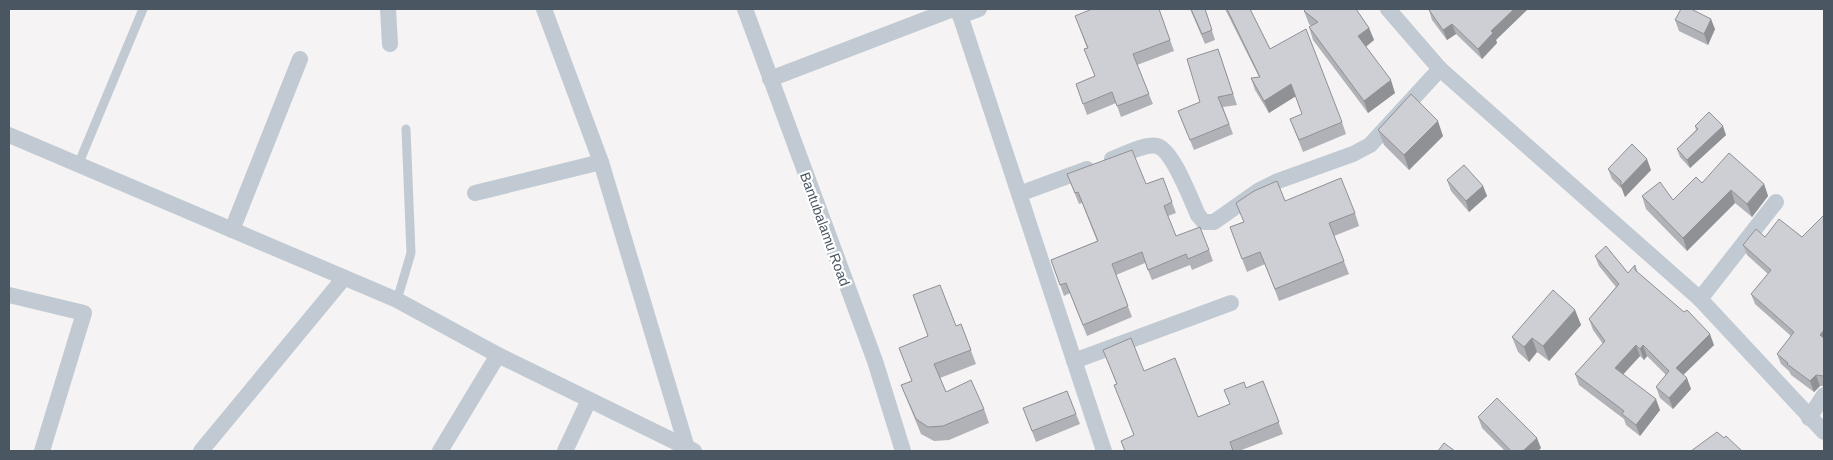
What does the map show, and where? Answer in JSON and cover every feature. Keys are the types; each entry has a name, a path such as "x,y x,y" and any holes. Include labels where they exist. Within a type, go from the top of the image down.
{"street":[{"path":"388,9 390,44"},
{"path":"544,9 601,162 690,450"},
{"name":"Bantubalamu Road","path":"744,9 875,361 902,451"},
{"path":"770,79 957,11 979,9"},
{"path":"1388,9 1440,69 1700,299 1824,432"},
{"path":"957,11 1104,451"},
{"path":"232,230 300,59"},
{"path":"1019,194 1145,147 1158,146 1169,154 1198,216 1204,222 1214,222 1258,191 1278,180 1353,154 1370,145 1440,69"},
{"path":"10,140 78,165 397,300 498,355 690,450"},
{"path":"475,193 601,162"},
{"path":"1700,299 1776,202"},
{"path":"200,451 344,278"},
{"path":"9,295 84,313 42,451"},
{"path":"1074,361 1231,303"},
{"path":"440,451 498,355"},
{"path":"1809,418 1824,395"},
{"path":"565,451 589,400"}],"lane":[{"path":"78,165 143,9"},
{"path":"397,300 411,253 406,129"}],"building":[{"path":"1092,9 1159,9 1170,40 1133,54 1149,94 1117,106 1112,92 1083,104 1076,84 1095,76 1084,49 1088,48 1075,16"},
{"path":"1191,9 1205,9 1212,30 1202,34"},
{"path":"1227,9 1250,9 1270,49 1306,29 1342,122 1299,140 1290,119 1302,114 1291,84 1264,101 1251,78 1260,77"},
{"path":"1306,9 1356,9 1369,28 1358,36 1391,80 1364,101 1309,27 1318,22 1304,11"},
{"path":"1514,9 1491,31 1493,33 1478,49 1452,24 1443,30 1429,10"},
{"path":"1681,9 1691,9 1711,19 1704,34 1675,20"},
{"path":"1218,49 1233,94 1218,97 1229,124 1190,140 1178,111 1200,102 1187,59"},
{"path":"1411,94 1438,121 1404,155 1378,130"},
{"path":"1709,112 1723,126 1687,160 1677,149 1698,129 1695,126"},
{"path":"1632,144 1647,159 1621,186 1621,181 1608,169"},
{"path":"1132,150 1146,184 1163,178 1172,202 1164,206 1176,236 1200,227 1209,250 1188,259 1186,254 1148,270 1142,252 1112,264 1128,306 1083,325 1066,283 1060,285 1051,260 1098,241 1078,192 1075,193 1067,174"},
{"path":"1729,153 1764,184 1747,204 1731,190 1683,238 1642,196 1660,182 1673,200 1696,177 1702,183"},
{"path":"1464,165 1483,186 1466,201 1447,180"},
{"path":"1341,178 1355,213 1329,223 1344,261 1275,289 1260,252 1242,259 1230,227 1244,222 1236,203 1254,191 1277,181 1285,201"},
{"path":"1824,215 1824,330 1820,335 1824,338 1824,376 1816,375 1810,381 1777,354 1794,332 1751,294 1771,270 1743,245 1756,229 1765,237 1779,219 1802,237"},
{"path":"1606,246 1628,273 1635,265 1635,270 1684,312 1687,310 1710,334 1676,368 1687,378 1669,398 1656,387 1669,371 1643,345 1640,349 1636,345 1615,368 1656,399 1636,425 1622,414 1624,411 1575,374 1605,341 1589,319 1619,284 1595,256"},
{"path":"940,285 956,326 961,324 971,350 934,364 946,392 971,380 984,409 943,426 928,427 916,419 901,385 912,381 899,348 928,336 913,295"},
{"path":"1553,290 1575,310 1543,346 1532,338 1524,347 1512,337"},
{"path":"1131,338 1144,371 1175,358 1198,417 1230,404 1224,390 1244,382 1246,388 1263,381 1279,422 1230,442 1233,451 1125,451 1121,441 1134,435 1114,385 1117,384 1103,350"},
{"path":"1067,391 1076,414 1032,431 1023,408"},
{"path":"1497,398 1537,438 1523,451 1511,451 1478,417"},
{"path":"1717,432 1724,438 1726,436 1742,451 1691,451"},
{"path":"1444,443 1455,451 1438,451"}]}
